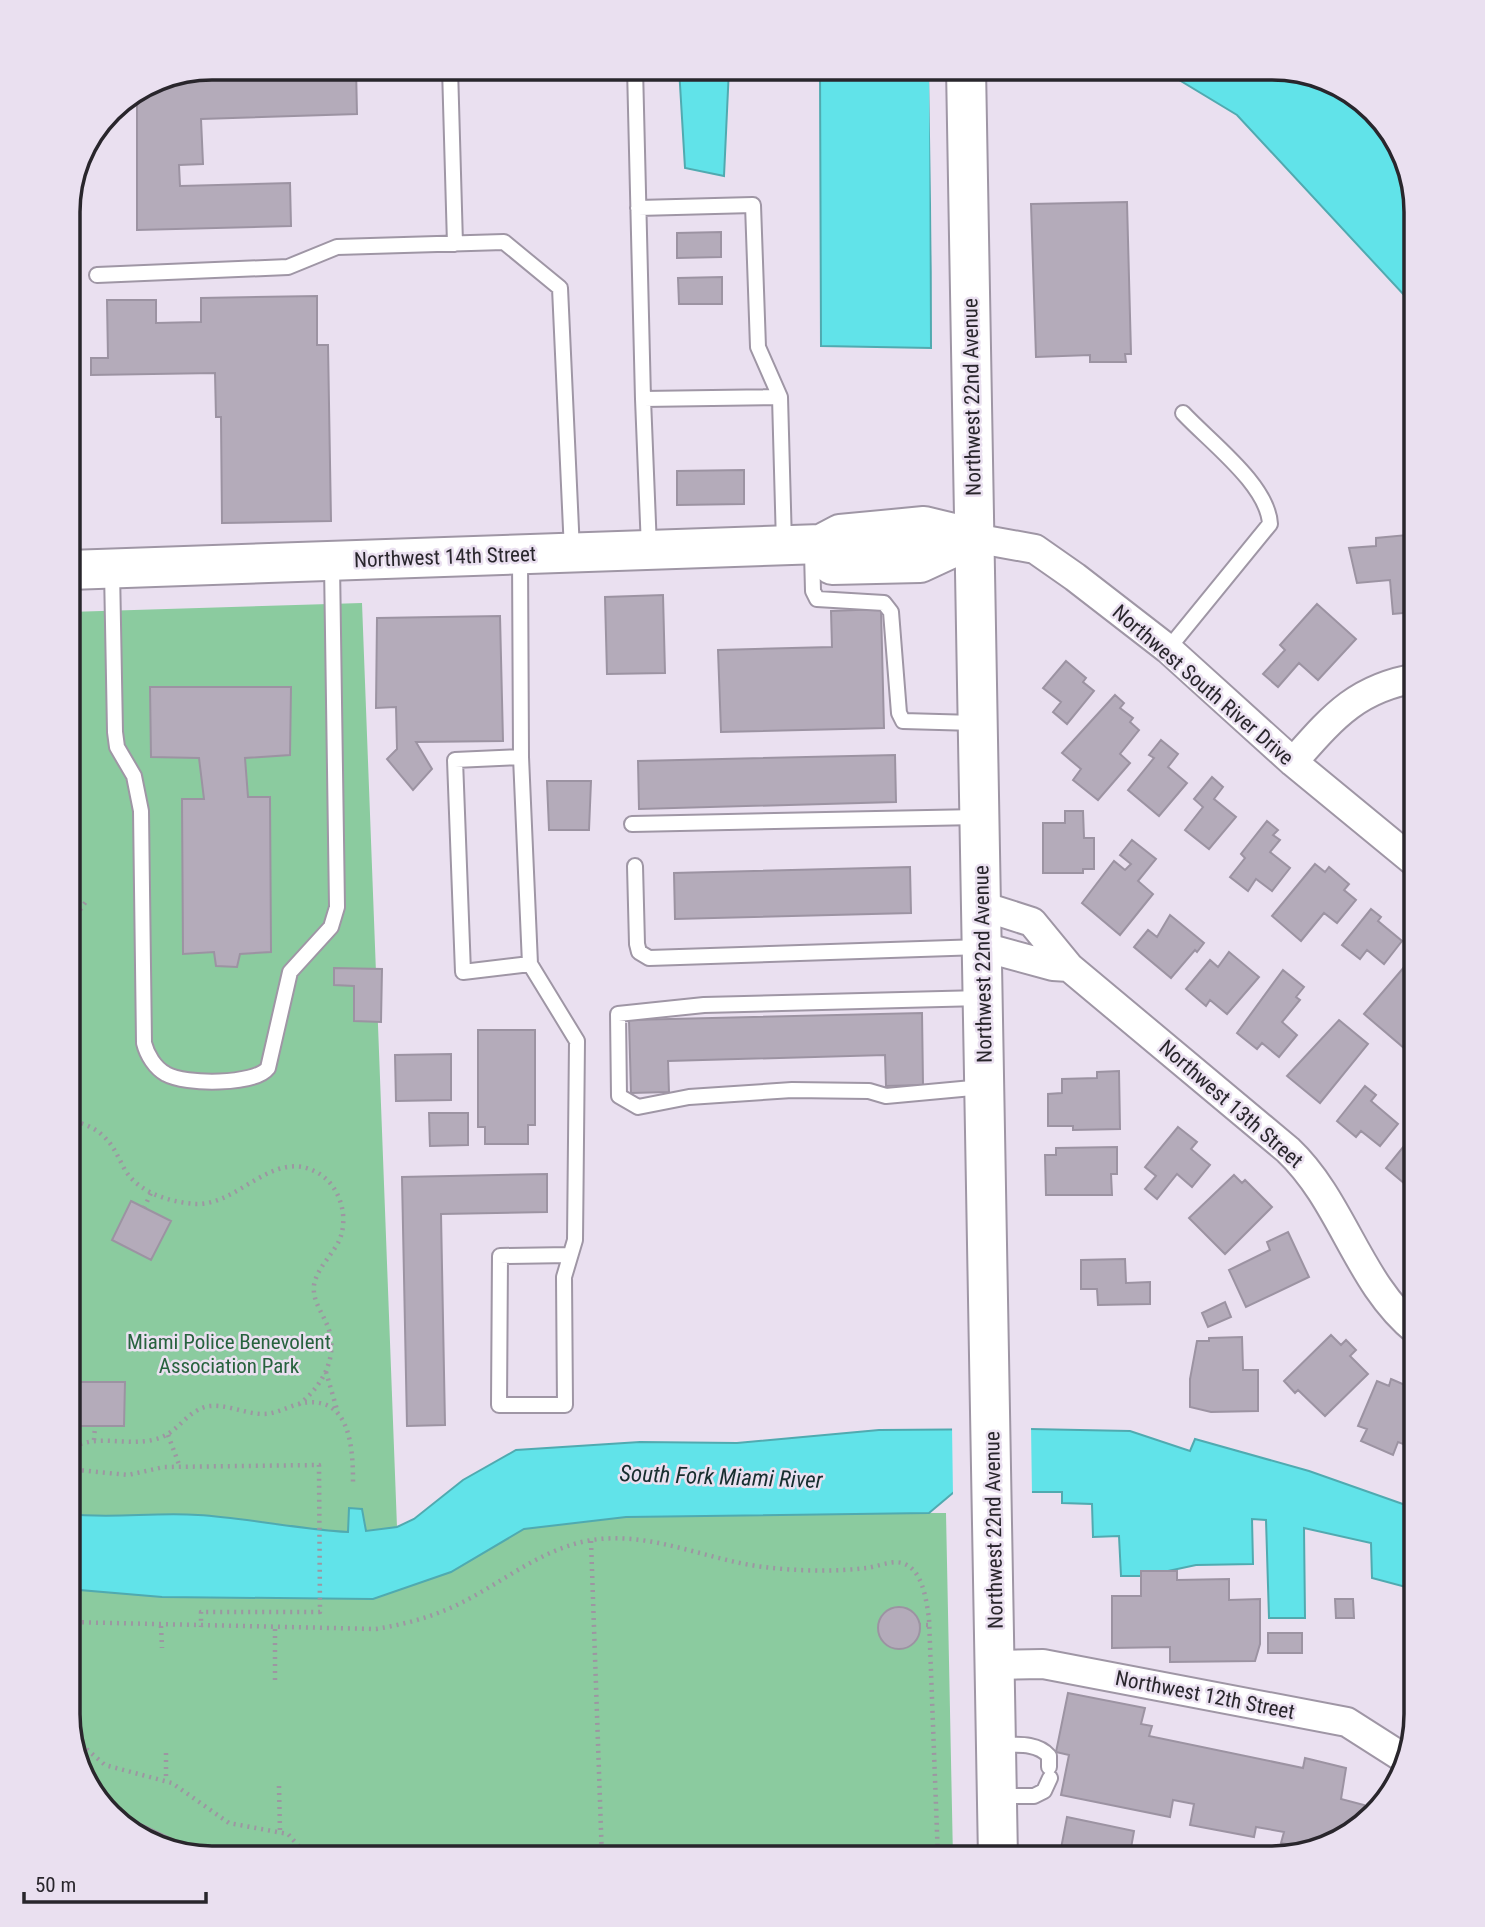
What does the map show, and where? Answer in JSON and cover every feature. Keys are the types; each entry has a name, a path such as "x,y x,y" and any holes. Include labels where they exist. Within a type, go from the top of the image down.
{"main road":[{"name":"Northwest 22nd Avenue","path":"966,81 998,1846"},
{"path":"805,544 832,565 920,563 974,538"},
{"name":"Northwest 14th Street","path":"81,569 805,544"}],"street":[{"name":"Northwest South River Drive","path":"974,538 1035,549 1168,649 1293,762 1404,853"},
{"path":"1293,762 1349,702 1385,685 1404,681"},
{"name":"Northwest 13th Street","path":"982,906 1032,922 1069,967 1302,1164 1328,1199 1385,1298 1404,1318"},
{"path":"983,947 1053,966 1069,967"},
{"name":"Northwest 12th Street","path":"996,1665 1043,1664 1348,1722 1398,1754"}],"lane":[{"path":"450,81 455,244"},
{"path":"635,81 649,550"},
{"path":"638,208 753,205 758,347 780,397 813,591 817,599 884,603 891,612 899,713 903,721 978,723"},
{"path":"97,275 288,267 337,247 505,242 560,288 572,552"},
{"path":"643,399 780,397"},
{"path":"1168,649 1270,524 1269,510 1261,492 1183,414"},
{"path":"520,554 521,757 530,964 577,1041 575,1240 564,1277 565,1405 499,1405 500,1256 570,1255"},
{"path":"112,568 117,747 134,776 141,811 144,1043 156,1065 167,1075 211,1081 254,1078 268,1068 290,972 331,927 337,907 332,561"},
{"path":"521,757 455,760 463,972 530,964"},
{"path":"632,824 980,817"},
{"path":"635,866 637,944 639,951 649,958 983,947"},
{"path":"984,998 704,1005 618,1014 619,1096 638,1107 689,1097 792,1090 869,1091 886,1096 985,1086"},
{"path":"996,1745 1033,1746 1043,1749 1049,1756 1049,1772 1044,1791 1034,1796 998,1796"}],"path":[{"path":"81,909 87,900"},
{"path":"80,1125 101,1134 112,1146 127,1172 152,1193 175,1202 213,1202 229,1197 265,1173 297,1166 310,1169 328,1180 341,1203 343,1225 341,1238 314,1283 318,1310 330,1331 326,1371 331,1397 352,1443 353,1482"},
{"path":"144,1208 152,1193"},
{"path":"299,1404 317,1387 326,1371"},
{"path":"80,1443 94,1440 139,1443 168,1435 196,1411 207,1406 269,1414 299,1404 323,1405 339,1414"},
{"path":"94,1440 95,1426"},
{"path":"168,1435 180,1467"},
{"path":"80,1470 128,1475 180,1467 319,1465 320,1612 201,1612 201,1627"},
{"path":"591,1541 602,1846"},
{"path":"80,1623 275,1629 376,1629 401,1625 449,1609 545,1555 591,1541 648,1541 763,1567 865,1569 902,1563 911,1567 919,1580 929,1625 938,1846"},
{"path":"919,1625 929,1625"},
{"path":"162,1626 162,1648"},
{"path":"275,1629 275,1681"},
{"path":"85,1748 105,1765 166,1781 229,1823 280,1832 296,1840 300,1846"},
{"path":"166,1753 166,1781"},
{"path":"279,1786 280,1832"}],"green space":[{"name":"Miami Police Benevolent Association Park","path":"362,603 397,1527 366,1531 362,1510 349,1508 348,1532 198,1515 80,1515 81,612"},
{"path":"752,1513 946,1513 953,1846 196,1845 162,1836 139,1824 113,1801 94,1773 83,1740 80,1714 80,1590 162,1597 451,1572 524,1529 626,1517"}],"water":[{"path":"680,81 728,81 724,176 685,168"},
{"path":"820,81 930,81 931,348 821,346"},
{"path":"1181,81 1298,83 1338,98 1366,119 1391,154 1400,179 1404,213 1404,295 1237,115"},
{"name":"South Fork Miami River","path":"879,1430 1130,1431 1190,1451 1195,1439 1309,1471 1404,1504 1404,1587 1372,1578 1371,1543 1304,1528 1305,1618 1269,1618 1266,1520 1252,1519 1253,1564 1196,1565 1168,1571 1141,1571 1141,1576 1121,1576 1119,1536 1093,1537 1092,1504 1062,1503 1062,1492 954,1492 929,1513 626,1517 524,1529 451,1572 373,1599 162,1597 80,1590 80,1515 198,1515 348,1532 349,1508 362,1509 366,1531 397,1527 414,1519 463,1480 516,1450 640,1442 737,1443"}],"pier":[{"path":"929,81 933,81 933,340"},
{"path":"952,1426 1031,1426 1032,1496 953,1497"}],"building":[{"path":"204,81 356,81 357,114 201,119 203,164 179,165 180,186 290,183 291,226 137,230 139,103 170,88"},
{"path":"1127,202 1131,354 1125,354 1126,362 1090,362 1090,355 1036,357 1031,204"},
{"path":"721,232 721,257 677,258 677,233"},
{"path":"722,277 722,304 679,304 678,278"},
{"path":"317,296 317,345 328,345 331,521 222,523 221,417 216,417 215,373 91,375 91,358 108,358 107,300 156,300 156,323 201,322 201,298"},
{"path":"744,470 744,504 677,505 677,471"},
{"path":"1404,535 1404,613 1393,614 1390,580 1357,583 1349,548 1376,546 1376,538"},
{"path":"663,595 665,673 607,674 605,597"},
{"path":"1317,604 1356,639 1318,680 1299,663 1278,687 1263,674 1285,650 1280,645"},
{"path":"881,609 884,728 721,732 718,650 832,647 831,611"},
{"path":"500,616 503,741 416,742 432,769 413,790 387,759 397,749 396,707 376,708 377,618"},
{"path":"1066,661 1086,678 1083,682 1094,691 1067,724 1053,712 1061,702 1043,688"},
{"path":"150,687 291,687 290,755 245,758 248,797 270,797 271,952 240,954 237,967 216,966 214,952 183,954 182,799 204,799 199,758 151,757"},
{"path":"1115,695 1124,703 1120,708 1133,718 1130,722 1139,730 1120,754 1130,763 1098,800 1073,780 1081,769 1062,753"},
{"path":"1161,740 1178,754 1168,767 1187,783 1159,816 1128,790 1154,758 1149,755"},
{"path":"895,755 896,802 639,809 638,761"},
{"path":"1212,777 1223,787 1214,799 1236,817 1209,849 1185,830 1203,807 1194,799"},
{"path":"547,781 591,781 589,830 549,830"},
{"path":"1065,811 1083,811 1084,838 1094,838 1094,869 1083,869 1083,873 1043,873 1043,823 1065,823"},
{"path":"1267,821 1278,830 1273,835 1280,840 1270,852 1290,868 1272,891 1256,879 1248,891 1230,877 1245,858 1241,854"},
{"path":"1132,840 1156,859 1138,881 1153,894 1120,935 1082,903 1114,861 1125,870 1131,864 1120,855"},
{"path":"1315,864 1325,872 1329,867 1349,884 1344,890 1356,900 1337,923 1324,913 1301,941 1272,916"},
{"path":"910,867 911,913 675,919 674,873"},
{"path":"1371,909 1381,917 1378,921 1402,941 1384,964 1367,950 1360,959 1342,945"},
{"path":"1170,915 1204,943 1171,978 1134,947 1148,930 1157,937"},
{"path":"1229,952 1259,977 1227,1014 1210,1000 1206,1006 1186,989 1210,960 1218,967"},
{"path":"1404,967 1404,1048 1364,1014"},
{"path":"334,968 382,969 381,1022 354,1021 354,986 334,985"},
{"path":"1283,970 1304,987 1296,997 1300,1000 1282,1022 1297,1035 1279,1057 1262,1043 1257,1049 1237,1033"},
{"path":"922,1013 923,1085 886,1086 885,1055 668,1061 669,1092 631,1093 629,1020"},
{"path":"1339,1020 1368,1044 1320,1103 1287,1076"},
{"path":"478,1030 535,1030 535,1125 528,1125 528,1144 485,1144 485,1127 478,1127"},
{"path":"451,1054 451,1100 396,1101 395,1055"},
{"path":"1119,1071 1120,1129 1073,1130 1073,1126 1048,1126 1048,1094 1062,1093 1062,1079 1097,1078 1097,1072"},
{"path":"1365,1086 1376,1095 1371,1101 1398,1124 1380,1146 1361,1131 1356,1137 1337,1121"},
{"path":"429,1113 468,1113 468,1145 430,1146"},
{"path":"1178,1127 1197,1142 1191,1149 1210,1165 1192,1187 1177,1174 1157,1199 1145,1189 1156,1176 1145,1167"},
{"path":"1404,1146 1404,1183 1386,1168"},
{"path":"1117,1147 1117,1174 1111,1174 1112,1195 1046,1195 1045,1155 1056,1155 1056,1148"},
{"path":"547,1174 547,1212 441,1214 445,1425 407,1426 402,1177"},
{"path":"1234,1175 1242,1183 1245,1180 1272,1207 1225,1254 1189,1218"},
{"path":"131,1201 171,1221 151,1260 112,1240"},
{"path":"1288,1232 1309,1277 1246,1307 1229,1270 1270,1250 1267,1242"},
{"path":"1125,1259 1126,1283 1150,1282 1150,1304 1098,1305 1097,1289 1081,1289 1081,1260"},
{"path":"1225,1302 1231,1317 1208,1327 1202,1313"},
{"path":"1331,1335 1341,1345 1346,1340 1356,1350 1350,1356 1368,1374 1325,1416 1298,1390 1295,1393 1284,1381"},
{"path":"1242,1337 1243,1370 1258,1370 1258,1411 1211,1412 1190,1407 1190,1379 1197,1341"},
{"path":"1391,1379 1404,1385 1404,1444 1398,1442 1393,1455 1361,1441 1367,1429 1358,1426 1377,1381 1389,1386"},
{"path":"80,1382 125,1382 124,1426 80,1426"},
{"path":"1141,1571 1177,1571 1177,1580 1229,1579 1229,1600 1260,1599 1260,1644 1255,1661 1170,1662 1170,1647 1112,1648 1112,1596 1141,1596"},
{"path":"1335,1599 1353,1599 1354,1618 1336,1618"},
{"path":"899,1607 914,1613 920,1628 914,1643 899,1649 884,1643 878,1628 884,1613"},
{"path":"1268,1633 1302,1633 1302,1653 1268,1653"},
{"path":"1068,1693 1145,1708 1141,1724 1152,1726 1149,1736 1303,1768 1305,1758 1346,1768 1341,1799 1364,1805 1364,1810 1346,1824 1323,1836 1290,1845 1281,1843 1284,1832 1256,1827 1254,1837 1190,1825 1194,1804 1173,1800 1170,1817 1061,1795 1069,1755 1056,1752"},
{"path":"1067,1817 1134,1831 1131,1846 1061,1846"}]}
